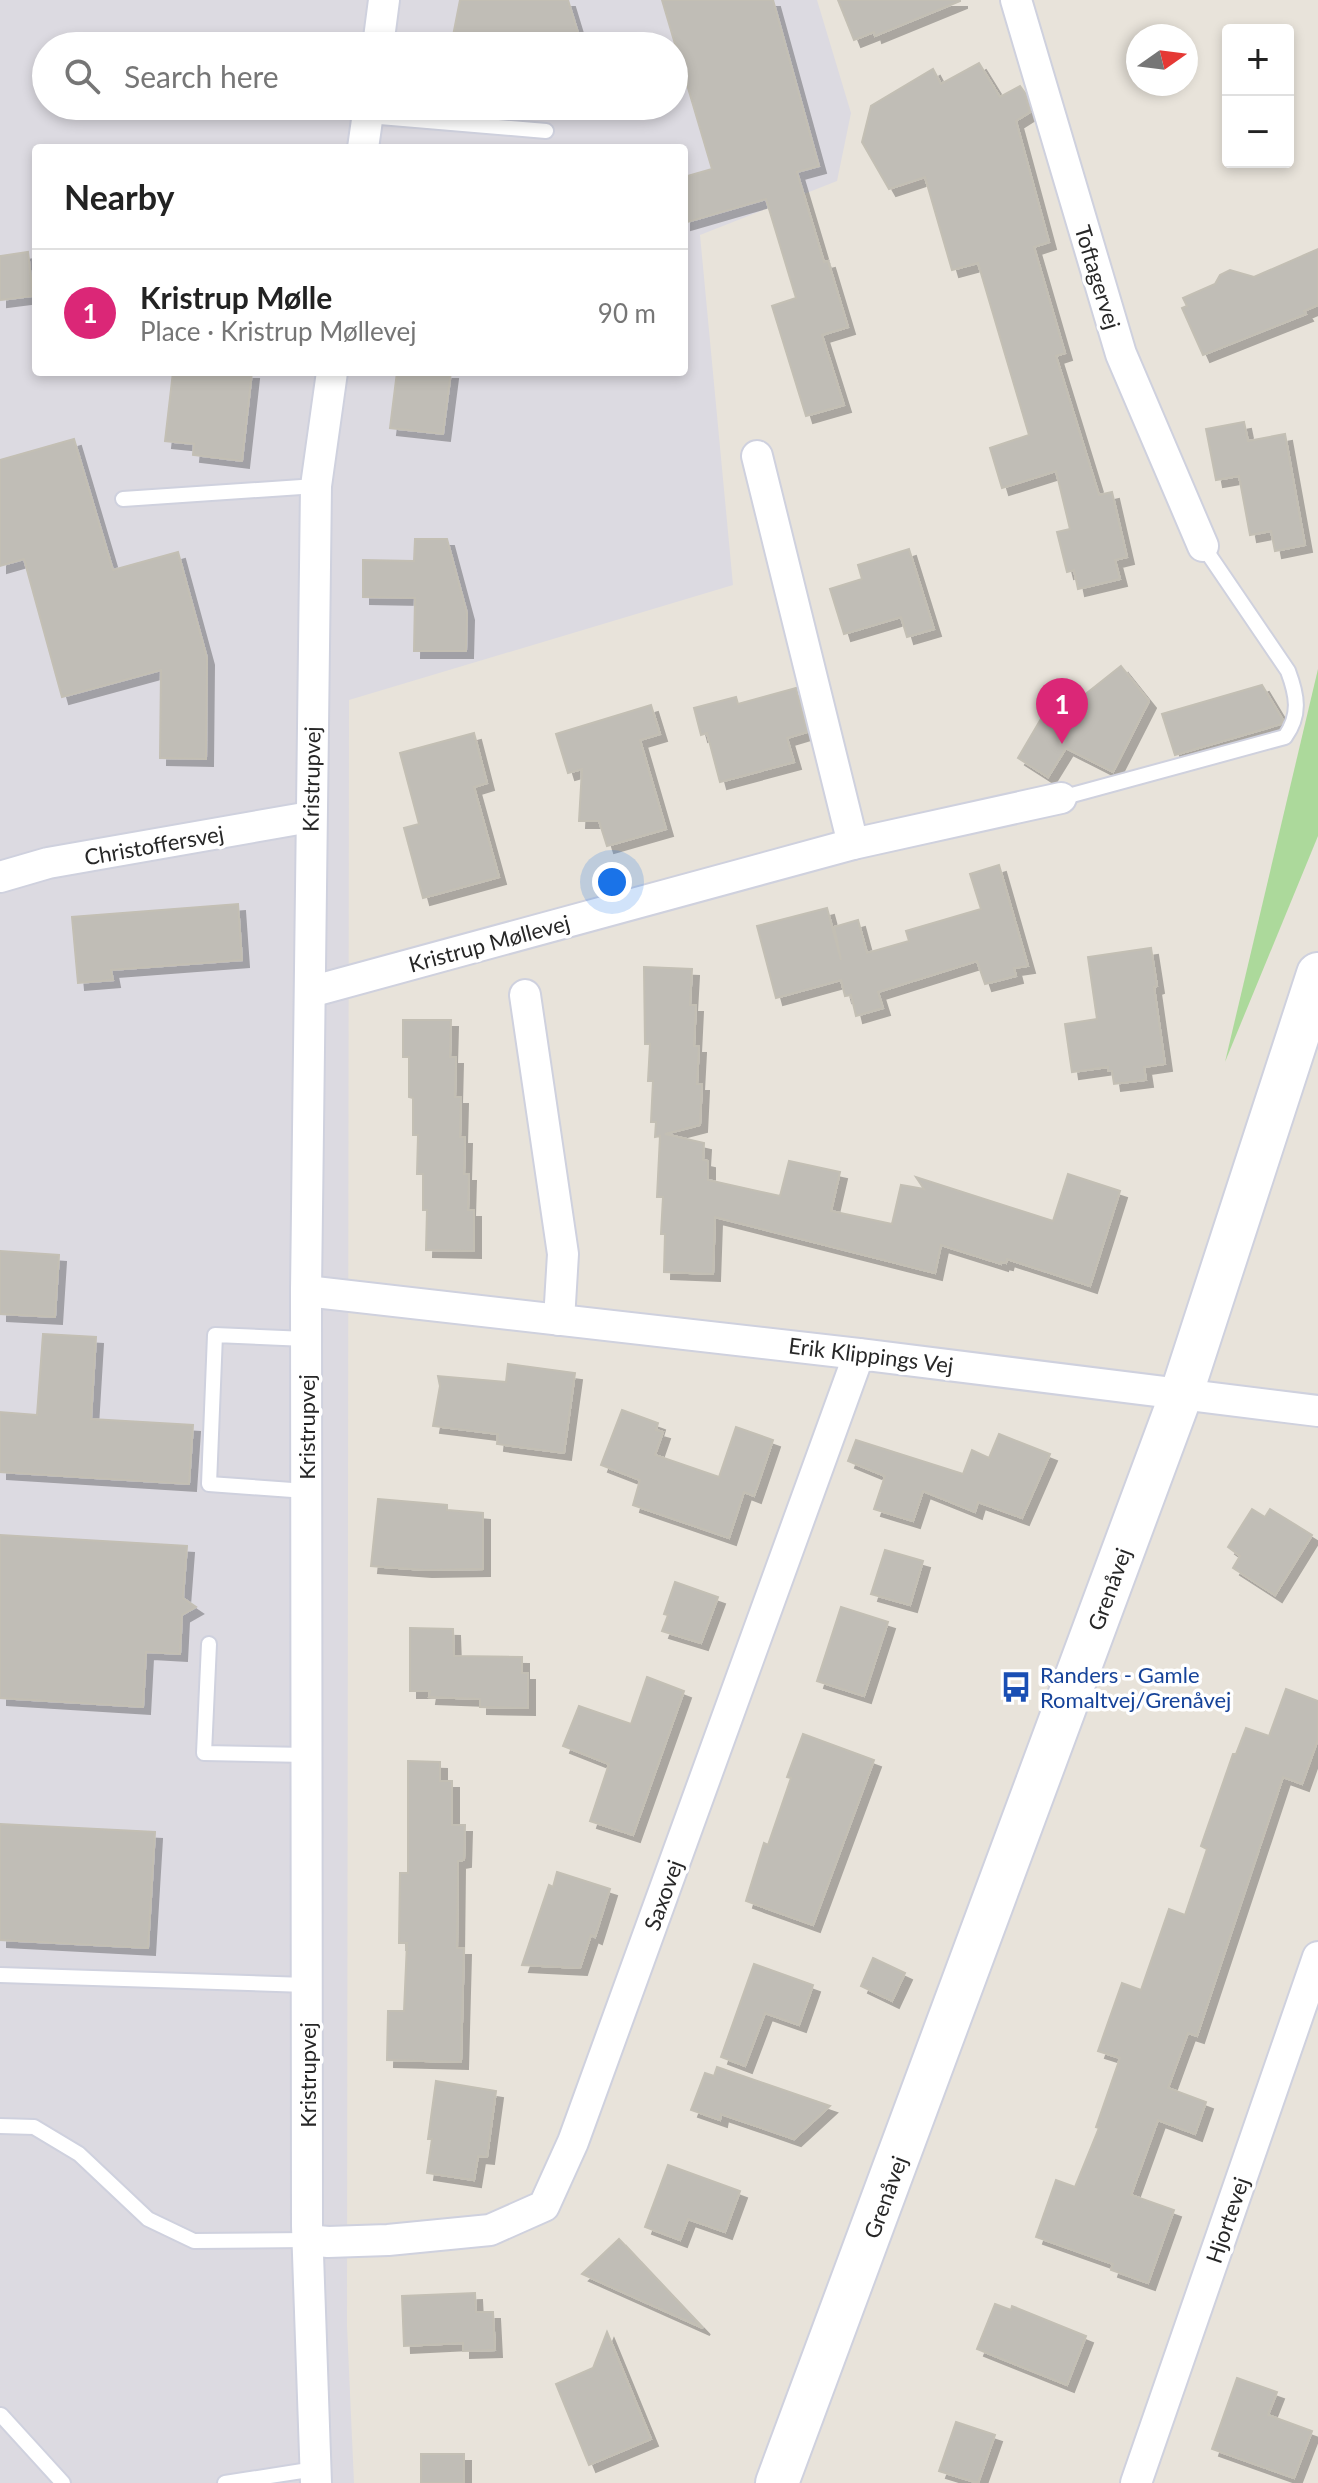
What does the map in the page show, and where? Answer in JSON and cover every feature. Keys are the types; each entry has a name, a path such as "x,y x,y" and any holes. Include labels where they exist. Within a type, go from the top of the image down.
{"street":[{"path":"380,32 384,0"},
{"name":"Toftagervej","path":"1016,0 1121,354 1203,546"},
{"path":"364,144 367,120"},
{"name":"Kristrupvej","path":"316,2476 307,2240 306,1291 316,486 331,376"},
{"path":"757,456 853,844"},
{"name":"Kristrup Møllevej","path":"310,992 853,844 1061,798"},
{"name":"Christoffersvej","path":"0,877 48,863 310,817"},
{"name":"Grenåvej","path":"777,2483 1182,1392 1318,974"},
{"path":"525,995 563,1254 559,1320"},
{"name":"Erik Klippings Vej","path":"306,1291 1182,1392 1318,1411"},
{"name":"Saxovej","path":"307,2240 388,2240 490,2230 544,2206 573,2142 859,1354"},
{"name":"Hjortevej","path":"1136,2483 1318,1957"},
{"name":"Grenåvej","path":"785,2483 817,2379"}],"lane":[{"path":"448,120 546,131"},
{"path":"123,499 316,486"},
{"path":"1061,798 1285,737 1295,724 1295,690 1288,671 1203,546"},
{"path":"306,1339 215,1335 209,1484 306,1491"},
{"path":"209,1644 204,1753 307,1755"},
{"path":"0,1975 306,1985"},
{"path":"0,2126 34,2127 79,2154 148,2219 194,2241 307,2240"},
{"path":"1,2415 63,2483"},
{"path":"225,2483 316,2476"}],"shaded area":[{"path":"0,0 817,0 851,113 837,181 700,235 733,585 349,700 347,2326 354,2483 0,2483"}],"green space":[{"path":"1318,669 1318,836 1225,1062"}],"building":[{"path":"460,0 568,0 578,32 454,32"},
{"path":"662,0 773,0 819,166 797,172 824,262 828,261 848,327 822,335 844,405 806,416 772,306 796,298 766,199 688,222 688,176 712,169 688,88 688,32 671,32"},
{"path":"838,0 960,1 875,36 874,32 854,40"},
{"path":"979,63 1000,97 1020,86 1025,93 1030,112 1016,121 1049,242 1034,247 1065,353 1056,356 1099,495 1112,492 1127,557 1115,560 1120,579 1078,589 1074,570 1067,572 1057,532 1070,529 1056,471 1002,488 990,448 1029,435 978,263 952,270 925,177 889,189 862,142 871,106 933,69 941,84"},
{"path":"1318,249 1318,305 1304,311 1306,314 1203,355 1182,308 1187,306 1183,298 1215,284 1220,275 1230,270 1254,277"},
{"path":"28,252 32,296 0,300 0,256"},
{"path":"173,376 252,376 242,461 193,455 194,444 165,441"},
{"path":"396,376 450,376 443,434 390,428"},
{"path":"1244,422 1248,441 1285,434 1305,545 1275,551 1271,531 1250,535 1239,476 1216,480 1206,429"},
{"path":"74,439 113,570 178,552 207,658 206,759 160,758 161,670 62,697 24,559 0,566 0,460"},
{"path":"415,539 447,539 467,613 466,651 414,651 415,598 363,597 363,560 414,561"},
{"path":"909,549 934,629 907,637 901,617 844,634 830,589 862,579 858,565"},
{"path":"1121,666 1149,701 1113,772 1066,748 1048,777 1018,758 1045,712 1078,700"},
{"path":"1262,685 1283,720 1281,724 1175,755 1162,714"},
{"path":"796,688 807,732 787,738 794,762 720,782 707,733 701,735 694,708 736,697 738,704"},
{"path":"651,705 660,734 640,740 666,829 607,846 599,821 579,821 582,769 568,773 556,734"},
{"path":"474,733 487,783 474,787 499,877 423,898 404,828 419,824 400,753"},
{"path":"999,865 1028,966 1014,968 1016,976 985,984 977,961 878,992 883,1008 856,1016 851,995 845,996 841,980 776,998 757,926 827,908 841,960 834,927 858,920 867,953 909,941 906,931 981,909 970,874"},
{"path":"238,904 242,960 111,970 113,980 78,983 72,917"},
{"path":"1151,948 1165,1064 1144,1067 1146,1080 1114,1084 1112,1071 1108,1071 1108,1067 1072,1072 1065,1024 1097,1019 1088,957"},
{"path":"644,967 692,969 690,1005 696,1005 694,1046 699,1046 697,1084 702,1084 700,1125 665,1134 704,1143 703,1160 708,1161 708,1180 780,1196 789,1161 840,1172 831,1211 892,1224 901,1185 924,1189 916,1177 1053,1221 1068,1174 1120,1191 1090,1286 1007,1259 1006,1263 1001,1264 941,1245 935,1273 715,1217 713,1274 664,1272 665,1234 661,1234 663,1197 657,1197 660,1136 655,1137 656,1122 651,1122 653,1081 648,1081 650,1044 645,1044"},
{"path":"403,1020 451,1020 450,1057 456,1057 455,1097 461,1097 460,1137 465,1137 464,1174 469,1174 468,1210 474,1210 474,1251 426,1250 427,1210 423,1210 423,1174 417,1174 418,1135 413,1135 409,1057 403,1057"},
{"path":"0,1251 59,1255 55,1317 0,1314"},
{"path":"43,1334 96,1337 91,1419 193,1425 189,1484 0,1472 0,1412 37,1415"},
{"path":"508,1364 575,1373 564,1453 497,1444 498,1434 433,1426 440,1386 438,1376 506,1382"},
{"path":"622,1410 658,1423 656,1430 663,1432 655,1455 719,1477 736,1427 773,1440 754,1496 744,1492 729,1538 633,1505 640,1480 601,1465"},
{"path":"999,1434 1050,1454 1022,1518 978,1502 975,1512 923,1491 913,1521 874,1509 885,1476 848,1461 856,1440 963,1474 972,1450 989,1458"},
{"path":"378,1499 447,1505 447,1510 483,1513 483,1569 425,1570 371,1566"},
{"path":"1252,1509 1265,1517 1270,1509 1312,1535 1275,1595 1233,1568 1240,1556 1228,1547"},
{"path":"0,1535 187,1546 183,1598 196,1607 182,1615 180,1654 146,1652 143,1707 0,1698"},
{"path":"885,1550 923,1561 910,1605 871,1594"},
{"path":"675,1582 718,1597 701,1643 662,1631 668,1615 664,1614"},
{"path":"841,1607 888,1622 864,1696 817,1681"},
{"path":"410,1628 453,1629 454,1656 522,1657 522,1673 528,1673 528,1708 480,1707 480,1699 429,1697 430,1691 410,1691"},
{"path":"647,1677 684,1691 633,1835 590,1821 609,1764 563,1746 579,1706 631,1724"},
{"path":"1286,1689 1318,1701 1318,1739 1302,1784 1283,1777 1197,2036 1188,2033 1168,2088 1206,2102 1195,2134 1158,2120 1131,2195 1174,2210 1148,2283 1111,2270 1113,2264 1036,2237 1056,2180 1075,2187 1099,2128 1096,2127 1120,2058 1098,2051 1122,1983 1141,1990 1169,1909 1185,1915 1207,1849 1201,1846 1233,1754 1236,1754 1246,1728 1269,1736"},
{"path":"803,1734 874,1760 813,1925 746,1901 764,1843 768,1845 791,1778 787,1777"},
{"path":"408,1761 440,1762 440,1781 452,1781 452,1825 465,1825 464,1860 458,1861 457,1948 464,1948 461,2062 387,2060 388,2011 404,2011 407,1943 399,1943 400,1873 408,1873"},
{"path":"0,1824 155,1832 148,1948 0,1940"},
{"path":"557,1872 610,1889 595,1937 591,1935 580,1968 522,1965 549,1885 553,1887"},
{"path":"873,1958 905,1973 892,2001 861,1986"},
{"path":"754,1964 813,1985 799,2025 765,2013 745,2066 721,2057"},
{"path":"717,2067 830,2106 794,2139 721,2114 720,2120 691,2110 705,2073 714,2076"},
{"path":"436,2081 496,2091 487,2157 478,2156 474,2180 427,2173"},
{"path":"668,2165 740,2191 725,2232 688,2219 680,2240 645,2227"},
{"path":"619,2239 703,2328 582,2274"},
{"path":"475,2293 476,2312 493,2312 495,2350 463,2351 463,2343 404,2346 402,2296"},
{"path":"995,2304 1011,2310 1012,2306 1086,2336 1067,2385 977,2349"},
{"path":"607,2332 651,2439 589,2465 556,2384 593,2368"},
{"path":"1237,2378 1277,2392 1268,2415 1312,2431 1294,2478 1212,2449"},
{"path":"956,2422 995,2435 978,2483 939,2471"},
{"path":"421,2454 464,2454 464,2483 421,2483"}],"place":[{"name":"Kristrup Mølle","path":"1062,744"},
{"name":"Randers - Gamle Romaltvej/Grenåvej","path":"1016,1687"}]}
